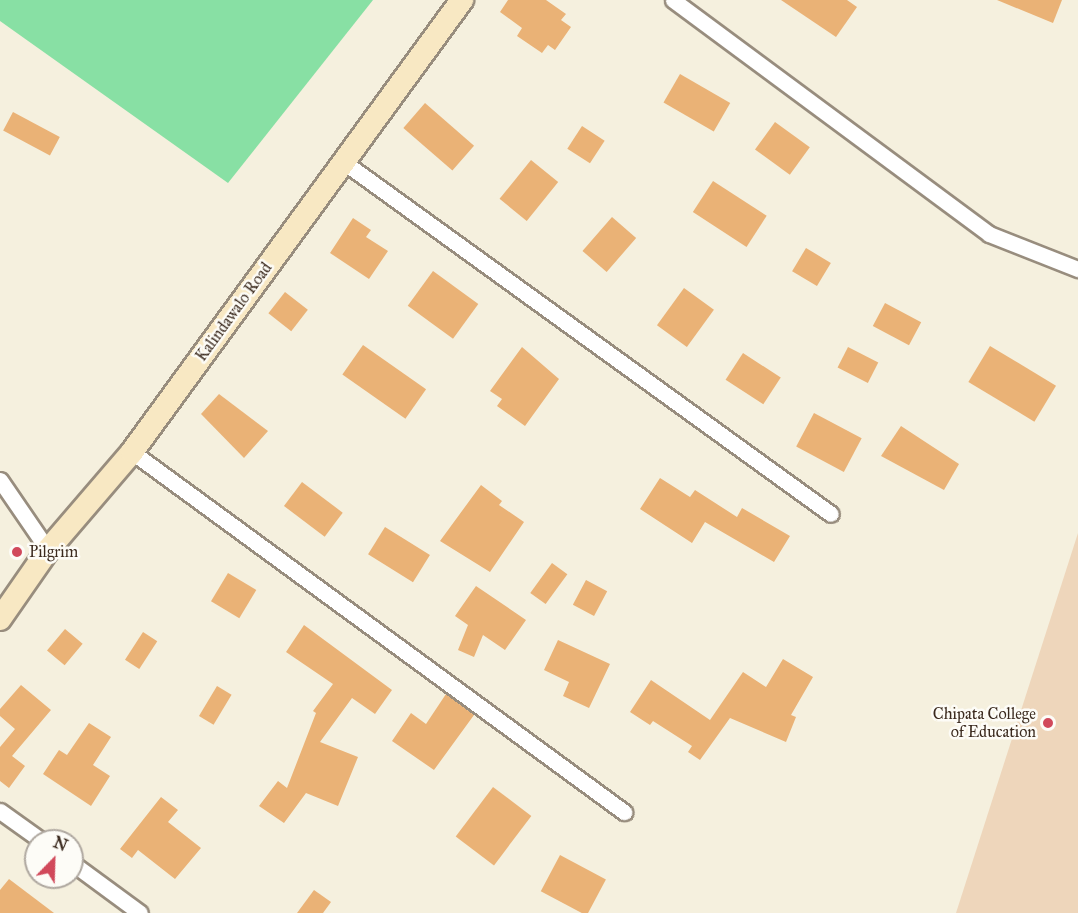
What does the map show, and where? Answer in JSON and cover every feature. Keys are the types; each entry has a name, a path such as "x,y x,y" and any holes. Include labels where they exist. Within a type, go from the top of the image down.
{"street":[{"name":"Kalindawalo Road","path":"0,620 48,550 132,452 462,0"},
{"path":"673,0 989,234 1078,269"},
{"path":"345,162 831,514"},
{"path":"132,452 624,812"},
{"path":"0,480 48,550"},
{"path":"0,811 25,829"},
{"path":"84,872 140,913"}],"shaded area":[{"name":"Chipata College of Education","path":"1078,533 1078,913 956,913"}],"green space":[{"path":"0,0 373,0 228,183 0,21"}],"building":[{"path":"508,0 546,0 566,14 561,20 571,27 555,50 548,45 542,53 517,36 522,28 500,12"},
{"path":"781,0 847,0 857,7 836,37"},
{"path":"997,0 1062,0 1053,23"},
{"path":"680,74 730,103 714,132 664,103"},
{"path":"425,103 474,146 452,171 403,128"},
{"path":"13,112 60,137 50,155 3,131"},
{"path":"775,122 810,147 790,175 755,150"},
{"path":"582,126 605,141 590,163 567,149"},
{"path":"531,160 558,182 527,221 500,199"},
{"path":"713,181 767,216 747,247 693,212"},
{"path":"612,217 636,238 607,272 582,251"},
{"path":"353,218 371,230 366,237 388,251 369,279 330,253"},
{"path":"806,248 831,263 817,286 792,271"},
{"path":"433,271 478,304 453,339 408,306"},
{"path":"684,288 714,310 687,347 657,325"},
{"path":"285,292 308,310 291,331 268,313"},
{"path":"885,303 921,322 909,345 873,326"},
{"path":"363,345 426,389 405,419 342,374"},
{"path":"990,346 1056,386 1034,422 968,382"},
{"path":"522,347 559,379 525,426 497,406 502,399 490,391"},
{"path":"848,347 878,362 868,383 838,367"},
{"path":"743,353 781,378 763,404 726,380"},
{"path":"219,394 268,431 244,458 201,414"},
{"path":"814,413 862,438 844,472 796,447"},
{"path":"901,426 959,464 944,490 881,456"},
{"path":"660,478 690,497 695,490 737,517 742,508 790,536 774,562 705,522 692,543 640,509"},
{"path":"302,482 343,513 325,537 284,506"},
{"path":"481,485 502,501 499,505 524,522 490,572 440,541"},
{"path":"385,527 430,555 413,582 368,554"},
{"path":"552,563 567,574 546,604 530,593"},
{"path":"228,573 256,590 239,618 211,601"},
{"path":"586,580 607,591 594,616 573,605"},
{"path":"476,586 526,620 505,650 483,635 474,657 458,650 468,625 455,616"},
{"path":"304,625 392,690 375,714 352,698 320,742 358,757 338,806 306,793 284,823 259,806 278,781 287,788 316,713 313,711 333,684 286,652"},
{"path":"65,629 83,644 65,665 47,650"},
{"path":"143,632 157,641 139,669 125,660"},
{"path":"558,640 610,664 589,708 563,696 569,682 544,670"},
{"path":"783,659 813,677 791,715 796,717 786,742 730,718 700,760 688,752 692,746 653,721 650,725 630,712 651,680 710,720 743,672 766,687"},
{"path":"21,685 51,710 12,756 25,766 9,788 0,781 0,747 15,729 0,716 0,709"},
{"path":"217,686 232,695 214,725 199,716"},
{"path":"446,694 474,715 434,770 392,741 411,713 426,724"},
{"path":"89,723 111,737 93,765 110,776 91,806 43,774 59,750 67,755"},
{"path":"493,787 531,816 494,865 456,837"},
{"path":"161,797 178,810 168,822 201,848 175,879 138,850 132,858 120,849"},
{"path":"560,855 606,879 588,913 582,913 541,891"},
{"path":"9,879 54,913 0,913 0,890"},
{"path":"314,890 331,902 323,913 297,913"}],"place":[{"name":"Pilgrim","path":"17,552"},
{"name":"Chipata College of Education","path":"1048,723"}]}
